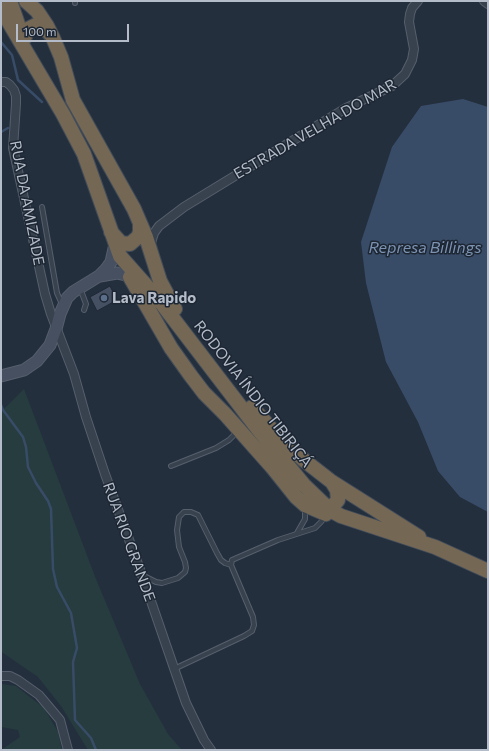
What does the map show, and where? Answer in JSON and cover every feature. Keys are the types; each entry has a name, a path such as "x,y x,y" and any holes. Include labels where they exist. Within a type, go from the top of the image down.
{"highway":[{"path":"10,1 36,69"},
{"name":"RODOVIA ÍNDIO TIBIRIÇÁ","path":"26,1 34,6 53,38 61,57 73,100 131,203 155,268 168,298 177,313 220,369 282,441 332,482 435,547"},
{"name":"RODOVIA ÍNDIO TIBIRIÇÁ","path":"1,9 63,114 84,154 115,244 288,467 328,512 435,547 488,571"},
{"path":"24,38 28,29 36,25 44,27 53,38"},
{"path":"140,224 140,232 138,237 130,244 115,244 130,276 171,348 204,394 239,430 296,497 305,505 328,512 338,500 337,490 332,482"}],"street":[{"name":"ESTRADA VELHA DO MAR","path":"159,226 184,207 346,108 392,86 405,74 412,60 414,49 409,22 412,8 418,1"},
{"path":"484,1 488,4"},
{"name":"RUA DA AMIZADE","path":"1,82 6,82 10,85 16,96 13,148 45,294 56,329"},
{"path":"140,224 154,228 159,226"},
{"path":"150,251 151,240 159,226"},
{"path":"1,376 24,370 32,366 37,361 50,345 63,305 73,292 99,276 111,262 115,244"},
{"path":"99,276 117,273 130,276"},
{"name":"RUA RIO GRANDE","path":"56,329 74,374 105,474 142,575 186,703 204,740 211,750"},
{"path":"1,668 5,676 18,680 39,695 60,720 68,750"}],"lane":[{"path":"42,206 57,293 63,305"},
{"path":"80,288 86,304 84,310"},
{"path":"171,466 216,448 229,440 239,430"},
{"path":"297,534 305,519 305,505"},
{"path":"142,575 156,582 162,583 178,578 185,572 185,562 179,546 177,534 177,523 179,517 184,512 191,512 198,515 216,553 225,563 231,565"},
{"path":"174,669 252,631 254,625 253,617 231,565 232,560 318,526 328,512"}],"green space":[{"path":"24,389 96,579 140,684 168,734 182,750 88,750 61,706 38,677 3,653 1,650 1,412"},
{"path":"1,684 16,686 44,708 58,732 62,750 1,750 20,737 18,730 1,727"}],"water":[{"name":"Represa Billings","path":"463,99 488,107 488,512 460,497 438,471 418,422 386,362 366,283 361,242 392,147 421,106"}],"building":[{"name":"Lava Rapido","path":"110,286 117,300 97,311 90,297"}],"waterway":[{"path":"1,42 12,55 18,80 42,102"},
{"path":"1,132 8,128"},
{"path":"1,405 23,437 26,447 28,467 36,483 48,501 51,509 53,569 57,587 71,613 77,648 73,662 75,720 91,738 96,750"}],"place":[{"name":"Lava Rapido","path":"104,298"}]}
